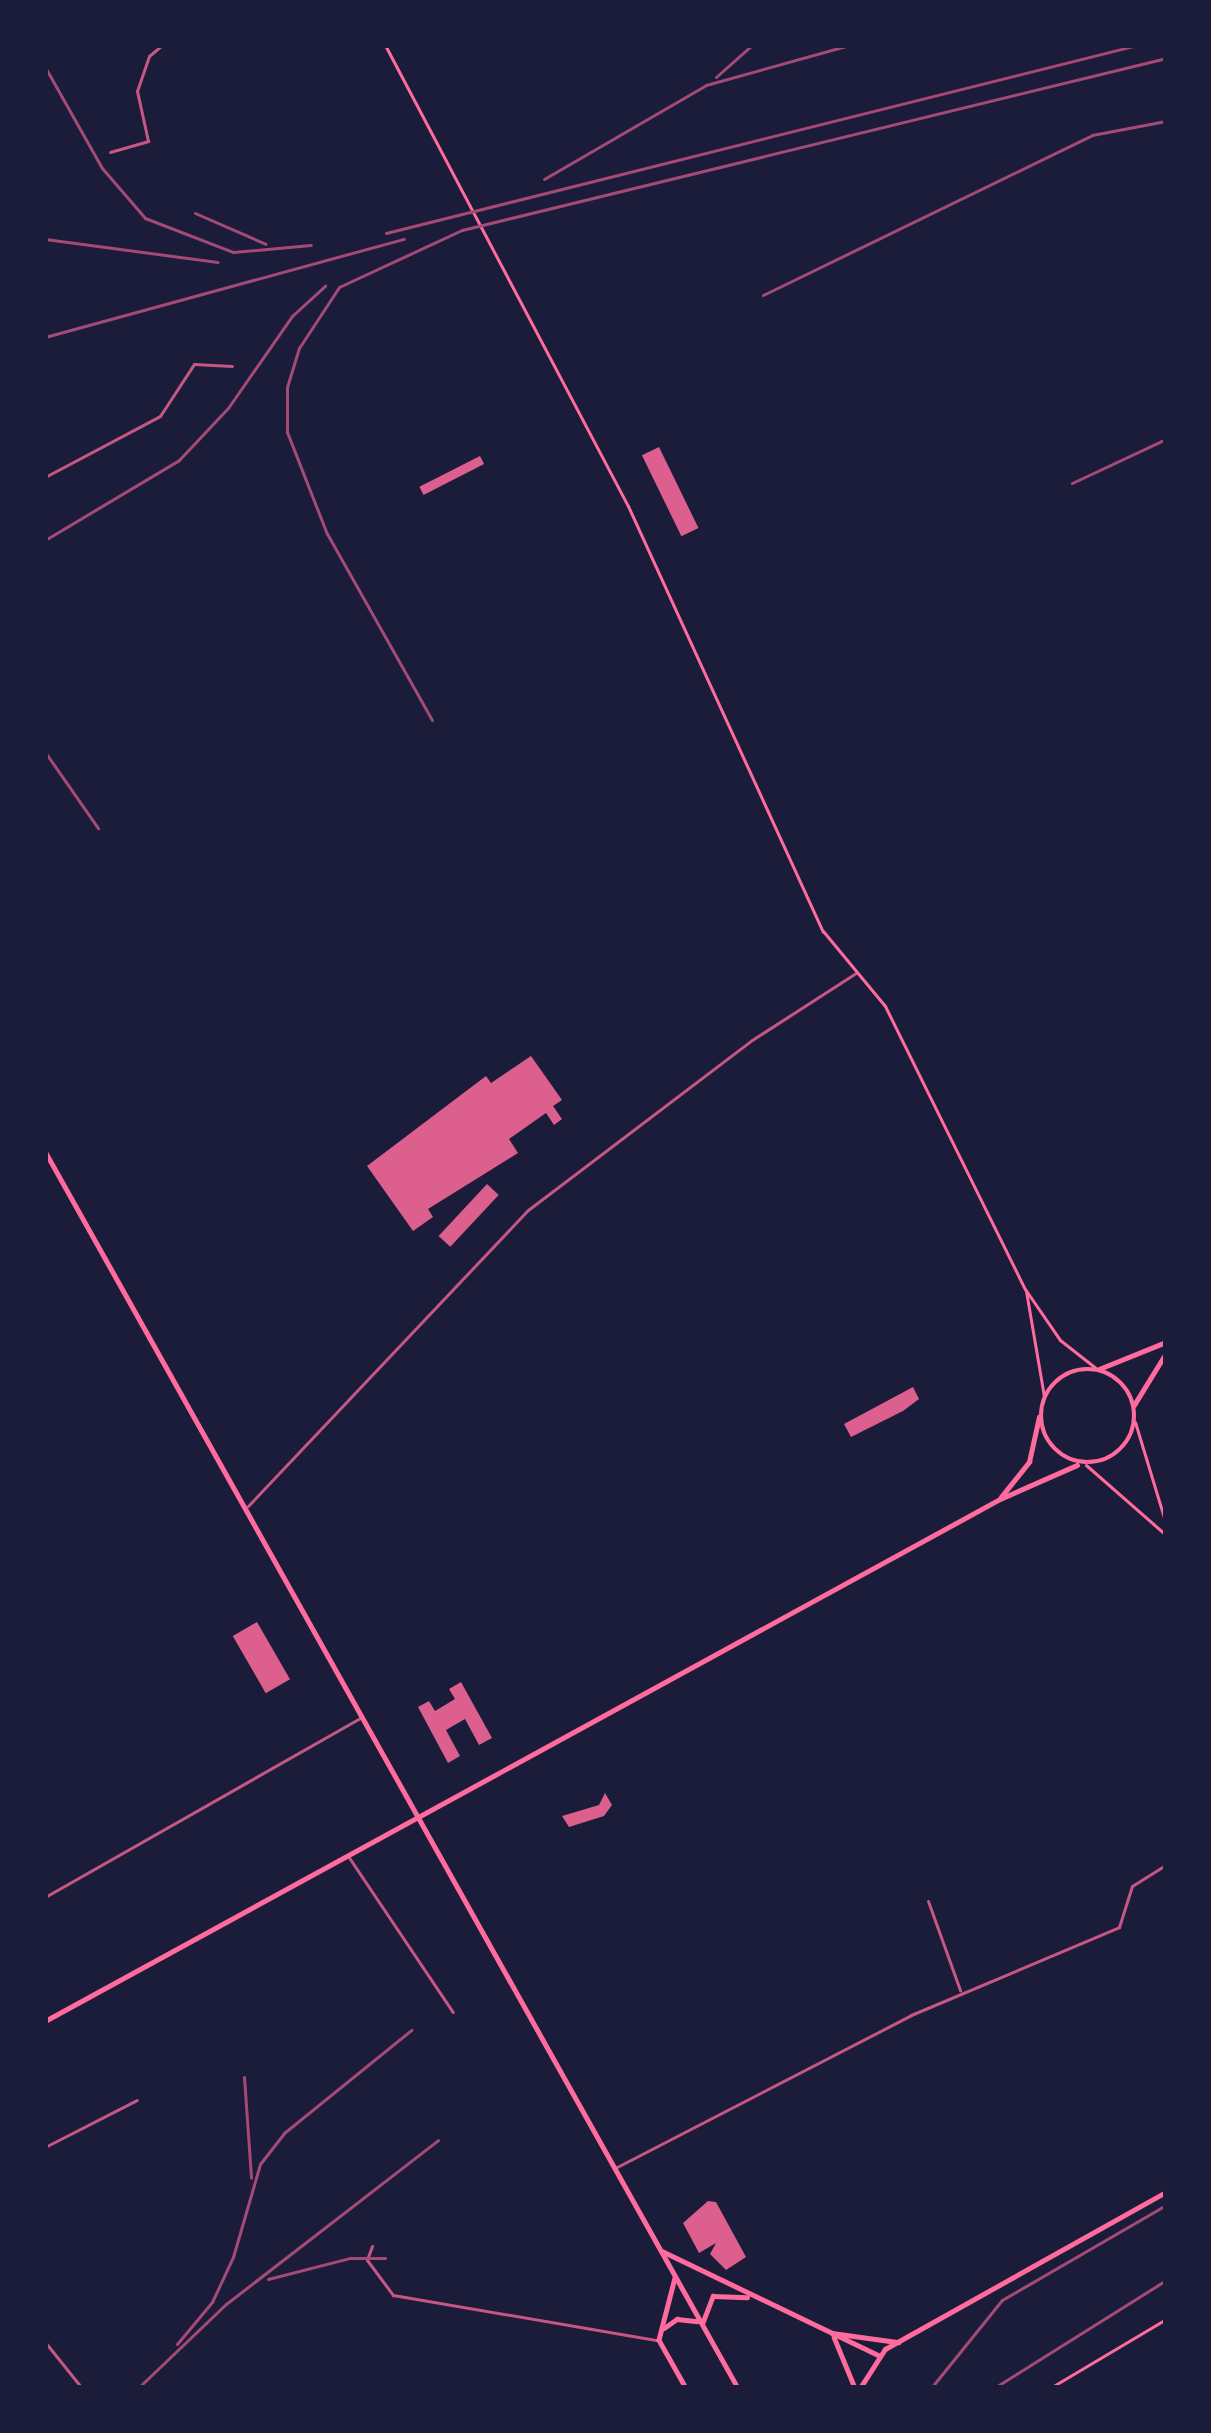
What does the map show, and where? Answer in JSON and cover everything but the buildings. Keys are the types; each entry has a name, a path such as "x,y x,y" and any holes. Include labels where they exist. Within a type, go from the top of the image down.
{"main road":[{"path":"385,45 567,389 812,910 885,1006 1025,1289 1060,1340 1097,1369 1117,1378 1134,1405 1166,1524"},
{"path":"45,1151 738,2388"},
{"path":"1000,1499 1029,1462 1044,1396 1025,1289"},
{"path":"1044,1396 1068,1372 1097,1369 1166,1342"},
{"path":"1134,1405 1166,1353"},
{"path":"1040,1412 1049,1444 1166,1534"},
{"path":"45,2021 1000,1499 1117,1454 1135,1421"},
{"path":"857,2388 878,2355 898,2342 1166,2192"},
{"path":"659,2249 878,2355"},
{"path":"675,2278 659,2340 686,2388"},
{"path":"702,2324 712,2296 752,2298"},
{"path":"662,2328 677,2319 702,2324"},
{"path":"1050,2388 1166,2319"},
{"path":"830,2333 898,2342"},
{"path":"830,2333 857,2388"}],"street":[{"path":"110,152 148,141 137,91 148,56 162,45"},
{"path":"45,477 160,416 194,364 232,366"},
{"path":"247,1508 528,1210 752,1040 856,973"},
{"path":"45,1897 363,1716"},
{"path":"348,1856 453,2012"},
{"path":"614,2168 960,1992 1049,1963 1119,1927 1132,1886 1166,1865"},
{"path":"928,1901 960,1992"},
{"path":"45,2147 137,2100"},
{"path":"372,2246 367,2260 393,2295 659,2340"},
{"path":"45,2342 81,2386"}],"railway":[{"path":"716,77 752,45"},
{"path":"544,179 706,85 849,45"},
{"path":"386,233 1137,45"},
{"path":"432,720 327,534 287,432 287,387 299,348 339,287 462,230 1166,58"},
{"path":"45,67 102,168 145,218 233,252 311,245"},
{"path":"763,295 1092,135 1166,121"},
{"path":"195,213 266,244"},
{"path":"45,239 217,262"},
{"path":"45,337 404,239"},
{"path":"45,540 179,460 228,408 292,316 325,286"},
{"path":"1072,483 1166,439"},
{"path":"45,752 98,828"},
{"path":"177,2344 212,2302 233,2257 260,2164 284,2133 411,2030"},
{"path":"244,2077 251,2178"},
{"path":"138,2388 226,2304 438,2140"},
{"path":"931,2388 1002,2300 1166,2205"},
{"path":"268,2279 350,2258 385,2258"},
{"path":"994,2388 1166,2280"}]}
